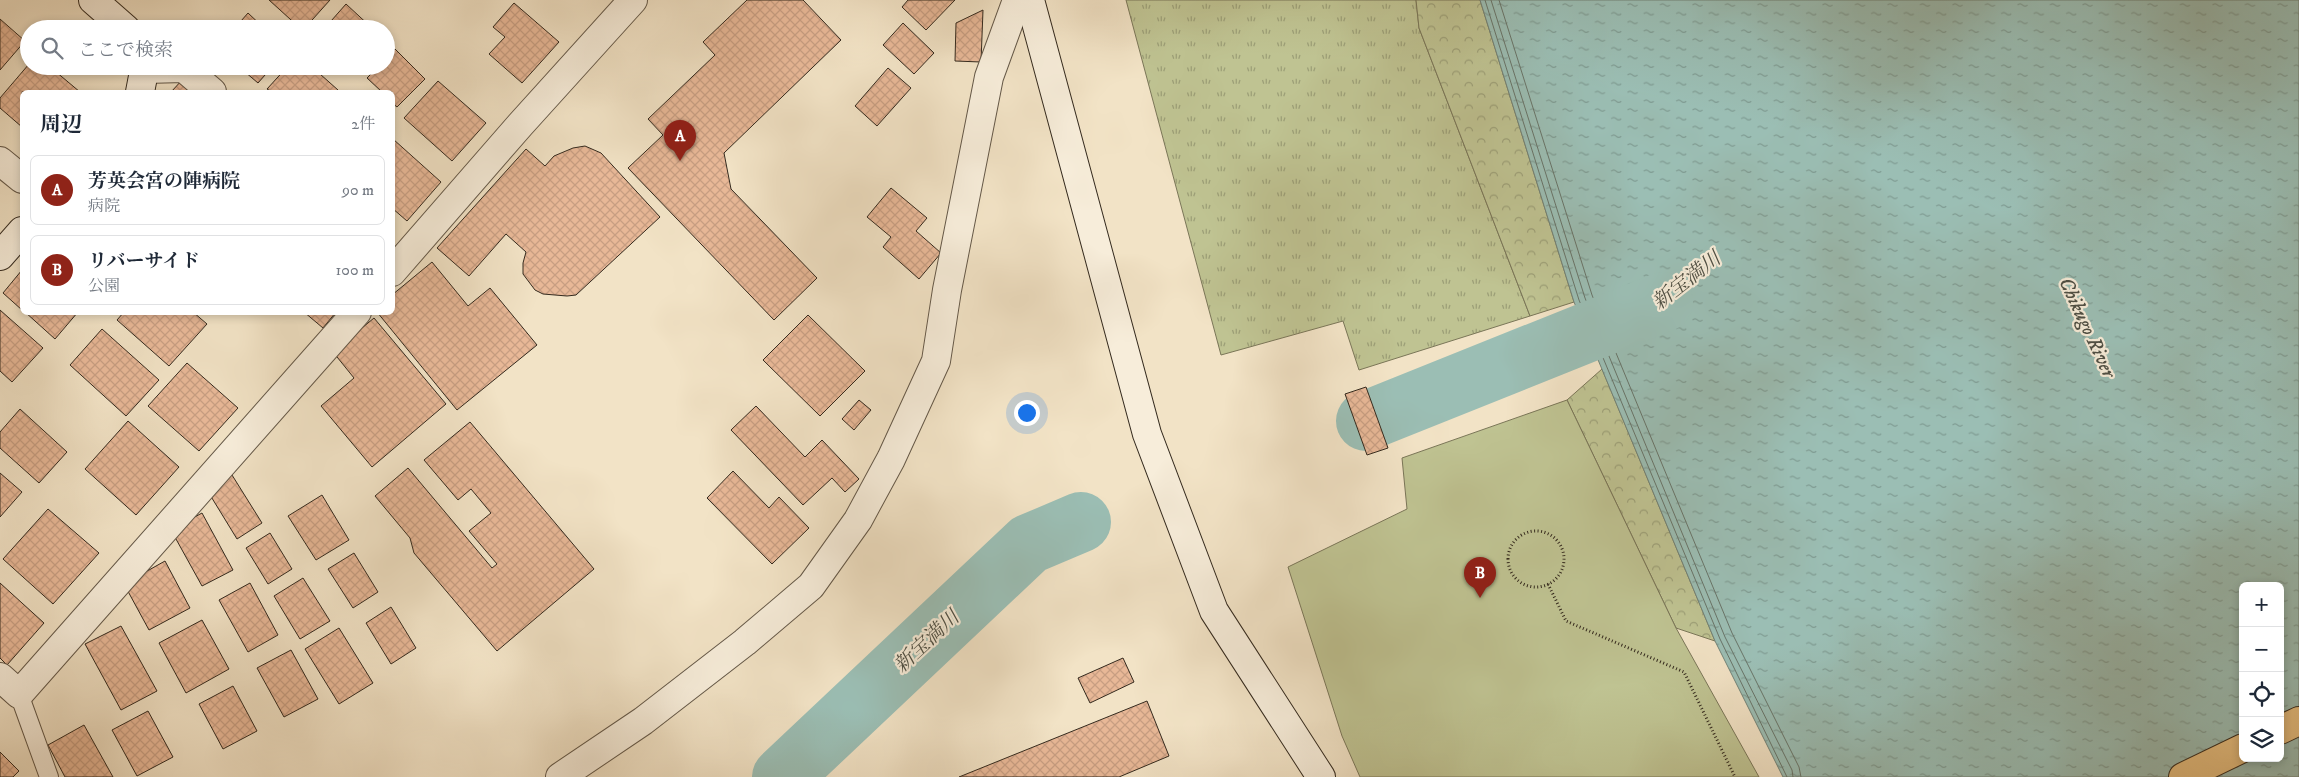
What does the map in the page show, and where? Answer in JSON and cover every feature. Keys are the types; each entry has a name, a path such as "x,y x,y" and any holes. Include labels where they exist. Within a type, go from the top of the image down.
{"highway":[{"path":"2284,728 2299,721"},
{"path":"2183,777 2239,750"}],"street":[{"path":"93,0 116,20"},
{"path":"396,261 632,0"},
{"path":"560,777 643,721 745,642 811,586 858,520 891,459 936,361 947,290 989,77 1016,0"},
{"path":"1030,0 1147,434 1214,611 1320,777"},
{"path":"192,75 210,90"},
{"path":"0,161 20,177"},
{"path":"0,256 20,233"},
{"path":"9,686 354,315"}],"lane":[{"path":"9,686 49,777"}],"path":[{"path":"1537,531 1546,533 1560,545 1563,553 1561,572 1548,584 1530,586 1514,576 1508,560 1513,542 1520,535 1537,531"},
{"path":"1548,584 1566,621 1684,672 1735,777"}],"green space":[{"path":"1126,0 1416,0 1419,28 1530,316 1359,370 1343,321 1221,355"},
{"path":"1416,0 1480,0 1574,302 1530,316 1419,28"},
{"path":"1602,369 1715,641 1676,628 1567,400"},
{"path":"1567,400 1676,628 1759,777 1360,777 1342,736 1288,567 1407,509 1402,458"}],"water":[{"name":"Chikugo River","path":"1480,0 2299,0 2299,777 1783,777 1715,641 1574,302"}],"building":[{"path":"269,0 330,0 312,20 291,20"},
{"path":"747,0 803,0 841,40 724,153 731,189 817,278 774,320 628,168 663,135 648,119 715,55 703,42"},
{"path":"908,0 955,0 926,30 902,7"},
{"path":"514,3 559,42 522,83 489,54 505,37 493,27"},
{"path":"346,4 363,20 332,20"},
{"path":"983,10 981,62 955,61 956,23"},
{"path":"248,13 255,20 242,20"},
{"path":"0,19 20,37 20,47 0,70"},
{"path":"903,23 934,53 914,74 883,45"},
{"path":"395,49 425,79 397,107 395,105 395,90 380,90 367,78 370,75 395,75"},
{"path":"888,68 911,88 877,126 855,106"},
{"path":"20,75 60,75 78,90 20,90 20,125 0,108 0,98"},
{"path":"249,75 265,75 258,83"},
{"path":"280,75 321,75 338,90 269,90 267,89"},
{"path":"183,79 197,90 173,90"},
{"path":"438,81 486,123 452,161 404,118"},
{"path":"395,141 441,182 407,221 395,211"},
{"path":"585,146 601,153 660,217 576,295 543,294 535,290 523,274 526,252 506,234 469,276 437,248 526,149 545,166 554,156 573,148"},
{"path":"891,188 927,218 916,231 941,253 919,279 883,247 891,237 867,217"},
{"path":"432,262 468,306 490,288 537,345 457,410 379,315 395,315 395,293"},
{"path":"20,272 20,308 3,293"},
{"path":"0,310 43,348 12,382 0,371"},
{"path":"28,315 75,315 55,339"},
{"path":"121,315 196,315 207,324 169,366 117,320"},
{"path":"308,315 334,315 323,328"},
{"path":"808,315 865,371 820,416 763,360"},
{"path":"374,318 446,404 372,467 321,406 354,378 333,352"},
{"path":"102,329 159,380 126,416 70,365"},
{"path":"187,363 238,408 199,451 148,406"},
{"path":"1366,387 1388,448 1367,455 1345,394"},
{"path":"859,400 871,410 854,430 842,419"},
{"path":"756,406 805,457 822,440 859,479 845,492 832,478 803,505 731,430"},
{"path":"20,409 67,452 39,483 0,448 0,432"},
{"path":"128,421 179,467 136,515 85,469"},
{"path":"470,422 594,569 497,651 414,553 410,538 375,496 408,468 492,568 497,564 469,531 491,513 471,489 458,500 424,460"},
{"path":"733,471 769,508 779,497 809,528 772,564 707,498"},
{"path":"0,473 22,492 0,517"},
{"path":"232,475 262,523 237,539 207,490"},
{"path":"322,495 349,540 316,560 288,516"},
{"path":"48,509 99,553 53,604 3,559"},
{"path":"202,513 233,570 202,586 171,530"},
{"path":"270,533 292,569 268,584 246,548"},
{"path":"354,553 378,592 353,608 328,569"},
{"path":"165,561 190,608 149,630 124,584"},
{"path":"303,578 330,621 300,639 274,596"},
{"path":"0,583 44,623 7,665 0,658"},
{"path":"250,583 278,635 248,652 219,600"},
{"path":"391,607 416,648 391,664 366,623"},
{"path":"202,620 229,669 186,693 159,643"},
{"path":"121,626 157,691 121,710 85,644"},
{"path":"339,628 373,683 339,704 305,649"},
{"path":"291,650 318,699 284,717 257,668"},
{"path":"1123,658 1134,682 1090,703 1078,678"},
{"path":"233,686 257,731 223,749 199,704"},
{"path":"1147,701 1169,756 1119,777 959,777"},
{"path":"148,711 173,757 137,776 112,730"},
{"path":"84,725 113,777 65,777 48,745"},
{"path":"0,752 19,771 13,777 0,777"}],"waterway":[{"name":"新宝満川","path":"1366,421 1663,302"},
{"name":"新宝満川","path":"782,777 1029,544 1081,522"}],"place":[{"name":"芳英会宮の陣病院","path":"680,161"},
{"name":"リバーサイド","path":"1480,598"}]}
